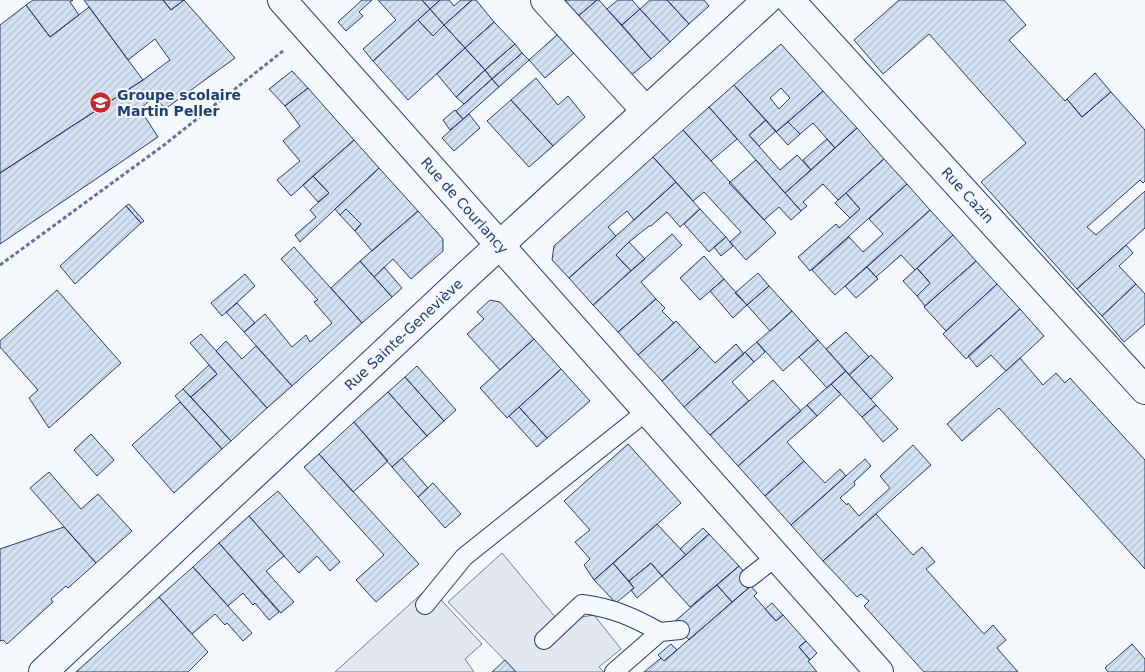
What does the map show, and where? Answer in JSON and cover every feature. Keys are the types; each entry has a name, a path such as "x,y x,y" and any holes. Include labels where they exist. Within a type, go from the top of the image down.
{"street":[{"name":"Rue de Courlancy","path":"282,0 879,672"},
{"path":"545,0 646,111"},
{"name":"Rue Sainte-Geneviève","path":"43,672 499,245 767,0"},
{"name":"Rue Cazin","path":"790,0 1145,390"}],"lane":[{"path":"425,604 464,557 647,411"},
{"path":"749,578 776,557"},
{"path":"544,640 582,604 599,606 630,616 660,632 680,630"},
{"path":"614,672 660,632"}],"path":[{"path":"0,265 164,146 309,30"}],"shaded area":[{"path":"502,553 566,630 582,617 594,615 621,649 599,667 604,672 516,672 448,602"},
{"path":"429,587 482,644 465,659 474,672 335,672"}],"building":[{"path":"33,0 73,0 70,2 79,15 50,37 26,5"},
{"path":"84,0 163,0 171,10 184,0 235,58 165,109 155,96 140,109 158,137 0,244 0,173 143,80 170,60 155,39 128,60"},
{"path":"163,0 184,0 171,10"},
{"path":"362,0 372,0 359,12 363,16 346,31 338,22"},
{"path":"378,0 422,0 430,9 373,61 363,49 396,20"},
{"path":"422,0 440,0 430,9"},
{"path":"440,0 449,0 454,6 461,0 472,0 444,25 430,9"},
{"path":"472,0 476,0 494,22 465,48 444,25"},
{"path":"567,0 597,0 576,18 563,3"},
{"path":"597,0 651,59 629,77 576,18"},
{"path":"618,0 632,0 640,9 622,25 607,9"},
{"path":"650,0 667,0 689,24 670,42 640,9"},
{"path":"667,0 704,0 709,6 689,24"},
{"path":"899,0 1004,0 1026,25 1009,40 1082,117 1111,92 1145,130 1145,181 1143,183 1140,180 1087,227 1096,235 1145,191 1145,228 1077,289 981,182 1026,143 929,34 883,74 854,40"},
{"path":"26,5 50,37 89,7 143,80 0,173 0,25"},
{"path":"430,9 444,25 433,36 418,20"},
{"path":"640,9 670,42 651,59 622,25"},
{"path":"418,20 433,36 444,25 465,48 408,100 373,61"},
{"path":"494,22 515,44 485,70 465,48"},
{"path":"558,34 575,52 545,78 529,60"},
{"path":"515,44 522,53 492,79 485,70"},
{"path":"781,44 823,91 776,132 734,85","holes":["781,88 790,98 779,109 770,98"]},
{"path":"465,48 485,70 456,97 437,74"},
{"path":"522,53 529,60 499,87 492,79"},
{"path":"485,70 492,79 464,104 456,97"},
{"path":"292,71 308,88 285,106 269,89"},
{"path":"1095,73 1111,92 1082,117 1067,99"},
{"path":"536,78 558,105 568,96 585,117 553,146 511,100"},
{"path":"492,79 499,87 463,119 456,111"},
{"path":"734,85 766,120 749,135 780,170 797,155 811,170 785,193 709,107"},
{"path":"308,88 354,140 291,196 277,180 300,161 283,141 300,126 285,106"},
{"path":"823,91 857,128 835,148 813,123 800,134 788,122"},
{"path":"511,100 553,146 529,167 487,121"},
{"path":"709,107 737,139 711,161 683,130"},
{"path":"455,110 463,119 450,130 443,120"},
{"path":"469,114 480,128 454,151 442,138"},
{"path":"766,120 776,131 759,146 749,135"},
{"path":"788,122 800,134 788,145 776,132"},
{"path":"857,128 884,159 838,200 823,184 803,202 807,206 801,211 785,193"},
{"path":"683,130 776,233 746,260 730,242 741,232 704,192 693,201 653,157"},
{"path":"827,139 835,148 811,170 803,160"},
{"path":"354,140 379,168 300,242 295,235 316,217 310,210 329,193 313,176"},
{"path":"653,157 676,182 634,220 627,211 608,227 616,236 569,278 552,260 554,246"},
{"path":"884,159 907,184 810,271 798,257 836,224 839,228 860,209 846,193"},
{"path":"756,160 801,211 791,220 779,207 764,220 729,183"},
{"path":"379,168 418,211 372,251 355,231 361,224 346,209 340,215 335,209"},
{"path":"313,176 329,193 318,202 303,185"},
{"path":"676,182 700,209 680,227 667,212 629,242 616,255 631,271 593,305 569,278"},
{"path":"907,184 930,210 835,295 812,270 849,237 863,252 883,234 869,219"},
{"path":"846,193 860,209 850,218 835,203"},
{"path":"129,204 144,221 141,223 126,206"},
{"path":"126,206 141,223 75,284 60,266"},
{"path":"346,209 361,224 355,231 340,215"},
{"path":"700,209 726,237 709,252 684,224"},
{"path":"930,210 953,235 915,270 901,255 876,277 867,267"},
{"path":"418,211 443,239 443,251 411,279 393,259 374,277 360,261"},
{"path":"672,234 682,245 641,282 656,299 618,332 593,305"},
{"path":"953,235 976,261 925,306 917,296 930,283 917,268"},
{"path":"726,237 733,246 721,256 714,247"},
{"path":"629,242 645,259 631,271 616,255"},
{"path":"1126,245 1133,253 1119,266 1136,284 1102,316 1077,289"},
{"path":"294,247 362,323 292,386 244,332 265,314 292,347 306,335 310,342 332,323 314,302 318,300 281,259"},
{"path":"704,256 724,279 700,300 680,278"},
{"path":"360,261 392,297 362,323 331,288"},
{"path":"976,261 997,284 946,331 924,307"},
{"path":"384,267 402,288 392,297 374,277"},
{"path":"867,267 878,279 856,298 845,286"},
{"path":"917,268 930,283 917,296 903,281"},
{"path":"758,273 769,286 747,305 735,293"},
{"path":"245,274 255,286 222,316 211,303"},
{"path":"724,279 747,305 733,318 710,291"},
{"path":"997,284 1020,309 966,359 943,334"},
{"path":"1136,284 1145,294 1145,324 1124,342 1102,316"},
{"path":"769,286 792,311 770,331 747,305"},
{"path":"57,290 121,363 49,428 29,398 38,390 0,347 0,341"},
{"path":"656,299 665,308 662,311 674,323 638,355 618,332"},
{"path":"490,300 500,302 534,339 500,370 467,334 484,319 477,312"},
{"path":"237,303 255,323 244,332 226,312"},
{"path":"1020,309 1044,336 1006,371 991,355 977,367 968,356"},
{"path":"792,311 818,340 783,371 757,342"},
{"path":"676,321 700,347 662,381 638,355"},
{"path":"846,332 869,357 849,375 826,349"},
{"path":"201,334 267,408 231,441 191,397 217,374 190,343"},
{"path":"534,339 561,369 507,418 480,388"},
{"path":"818,340 846,371 827,388 799,357"},
{"path":"226,341 242,359 256,346 292,386 267,408 216,351"},
{"path":"757,342 765,352 754,362 745,352"},
{"path":"736,344 744,354 684,407 662,381 700,347 715,363"},
{"path":"745,352 754,362 732,382 749,401 710,435 684,407"},
{"path":"871,355 893,378 871,399 849,375"},
{"path":"1020,358 1043,385 1056,373 1065,383 1070,378 1145,460 1145,569 999,408 962,441 947,424"},
{"path":"209,365 217,374 191,397 183,389"},
{"path":"417,366 456,410 444,421 405,377"},
{"path":"561,369 590,401 547,438 519,407"},
{"path":"846,371 876,405 862,417 831,384"},
{"path":"405,377 444,421 427,436 388,392"},
{"path":"773,380 801,411 738,466 710,435"},
{"path":"831,384 841,394 817,416 807,405"},
{"path":"183,389 231,441 222,449 175,396"},
{"path":"388,392 427,436 392,467 354,422"},
{"path":"180,402 222,449 174,493 132,445"},
{"path":"807,405 817,416 787,442 804,461 765,496 738,466"},
{"path":"876,405 898,429 883,442 862,417"},
{"path":"519,407 547,438 537,447 509,416"},
{"path":"354,422 388,461 353,492 319,454"},
{"path":"91,434 114,460 97,476 74,450"},
{"path":"628,444 681,503 594,580 584,565 590,559 575,542 590,530 564,501"},
{"path":"913,445 931,465 823,561 791,525 865,459 871,466 854,482 855,485 840,498 847,505 848,503 859,516 890,488 880,476"},
{"path":"319,454 419,564 376,602 356,580 384,555 304,467"},
{"path":"402,458 428,488 418,497 392,467"},
{"path":"804,461 825,483 840,469 846,476 791,525 765,496"},
{"path":"49,472 81,509 98,494 132,531 96,563 30,488"},
{"path":"433,483 461,514 445,528 418,497"},
{"path":"278,491 340,562 330,571 317,556 299,573 249,516"},
{"path":"876,514 913,555 922,547 935,562 926,569 984,634 993,625 1006,640 997,648 1018,672 924,672 864,606 869,601 861,594 857,597 823,561"},
{"path":"249,516 284,556 266,571 294,602 281,613 219,543"},
{"path":"657,524 686,555 662,576 651,563 629,581 613,563"},
{"path":"64,527 96,563 68,588 66,586 51,599 53,602 7,644 3,640 0,641 0,549"},
{"path":"703,528 709,534 686,555 680,549"},
{"path":"709,534 739,566 690,607 662,576"},
{"path":"219,543 279,612 269,620 255,603 253,605 243,593 228,606 193,567"},
{"path":"613,563 634,588 616,603 594,580"},
{"path":"651,563 662,576 637,598 631,590 634,588 629,581"},
{"path":"739,566 749,578 751,586 732,602 717,585"},
{"path":"193,567 252,633 243,641 227,623 225,625 215,614 192,634 159,597"},
{"path":"717,585 732,602 689,640 674,622"},
{"path":"751,586 757,593 754,596 776,621 783,615 806,641 799,647 817,672 644,672 661,658 664,661"},
{"path":"159,597 208,652 188,672 76,672"},
{"path":"772,603 783,615 776,621 765,609"},
{"path":"806,641 817,653 810,660 799,647"},
{"path":"671,644 677,650 664,661 658,655"},
{"path":"1132,644 1145,659 1145,672 1108,672 1105,668"},
{"path":"505,660 516,672 492,672"}],"place":[{"name":"Groupe scolaire Martin Peller","path":"101,103"}]}
